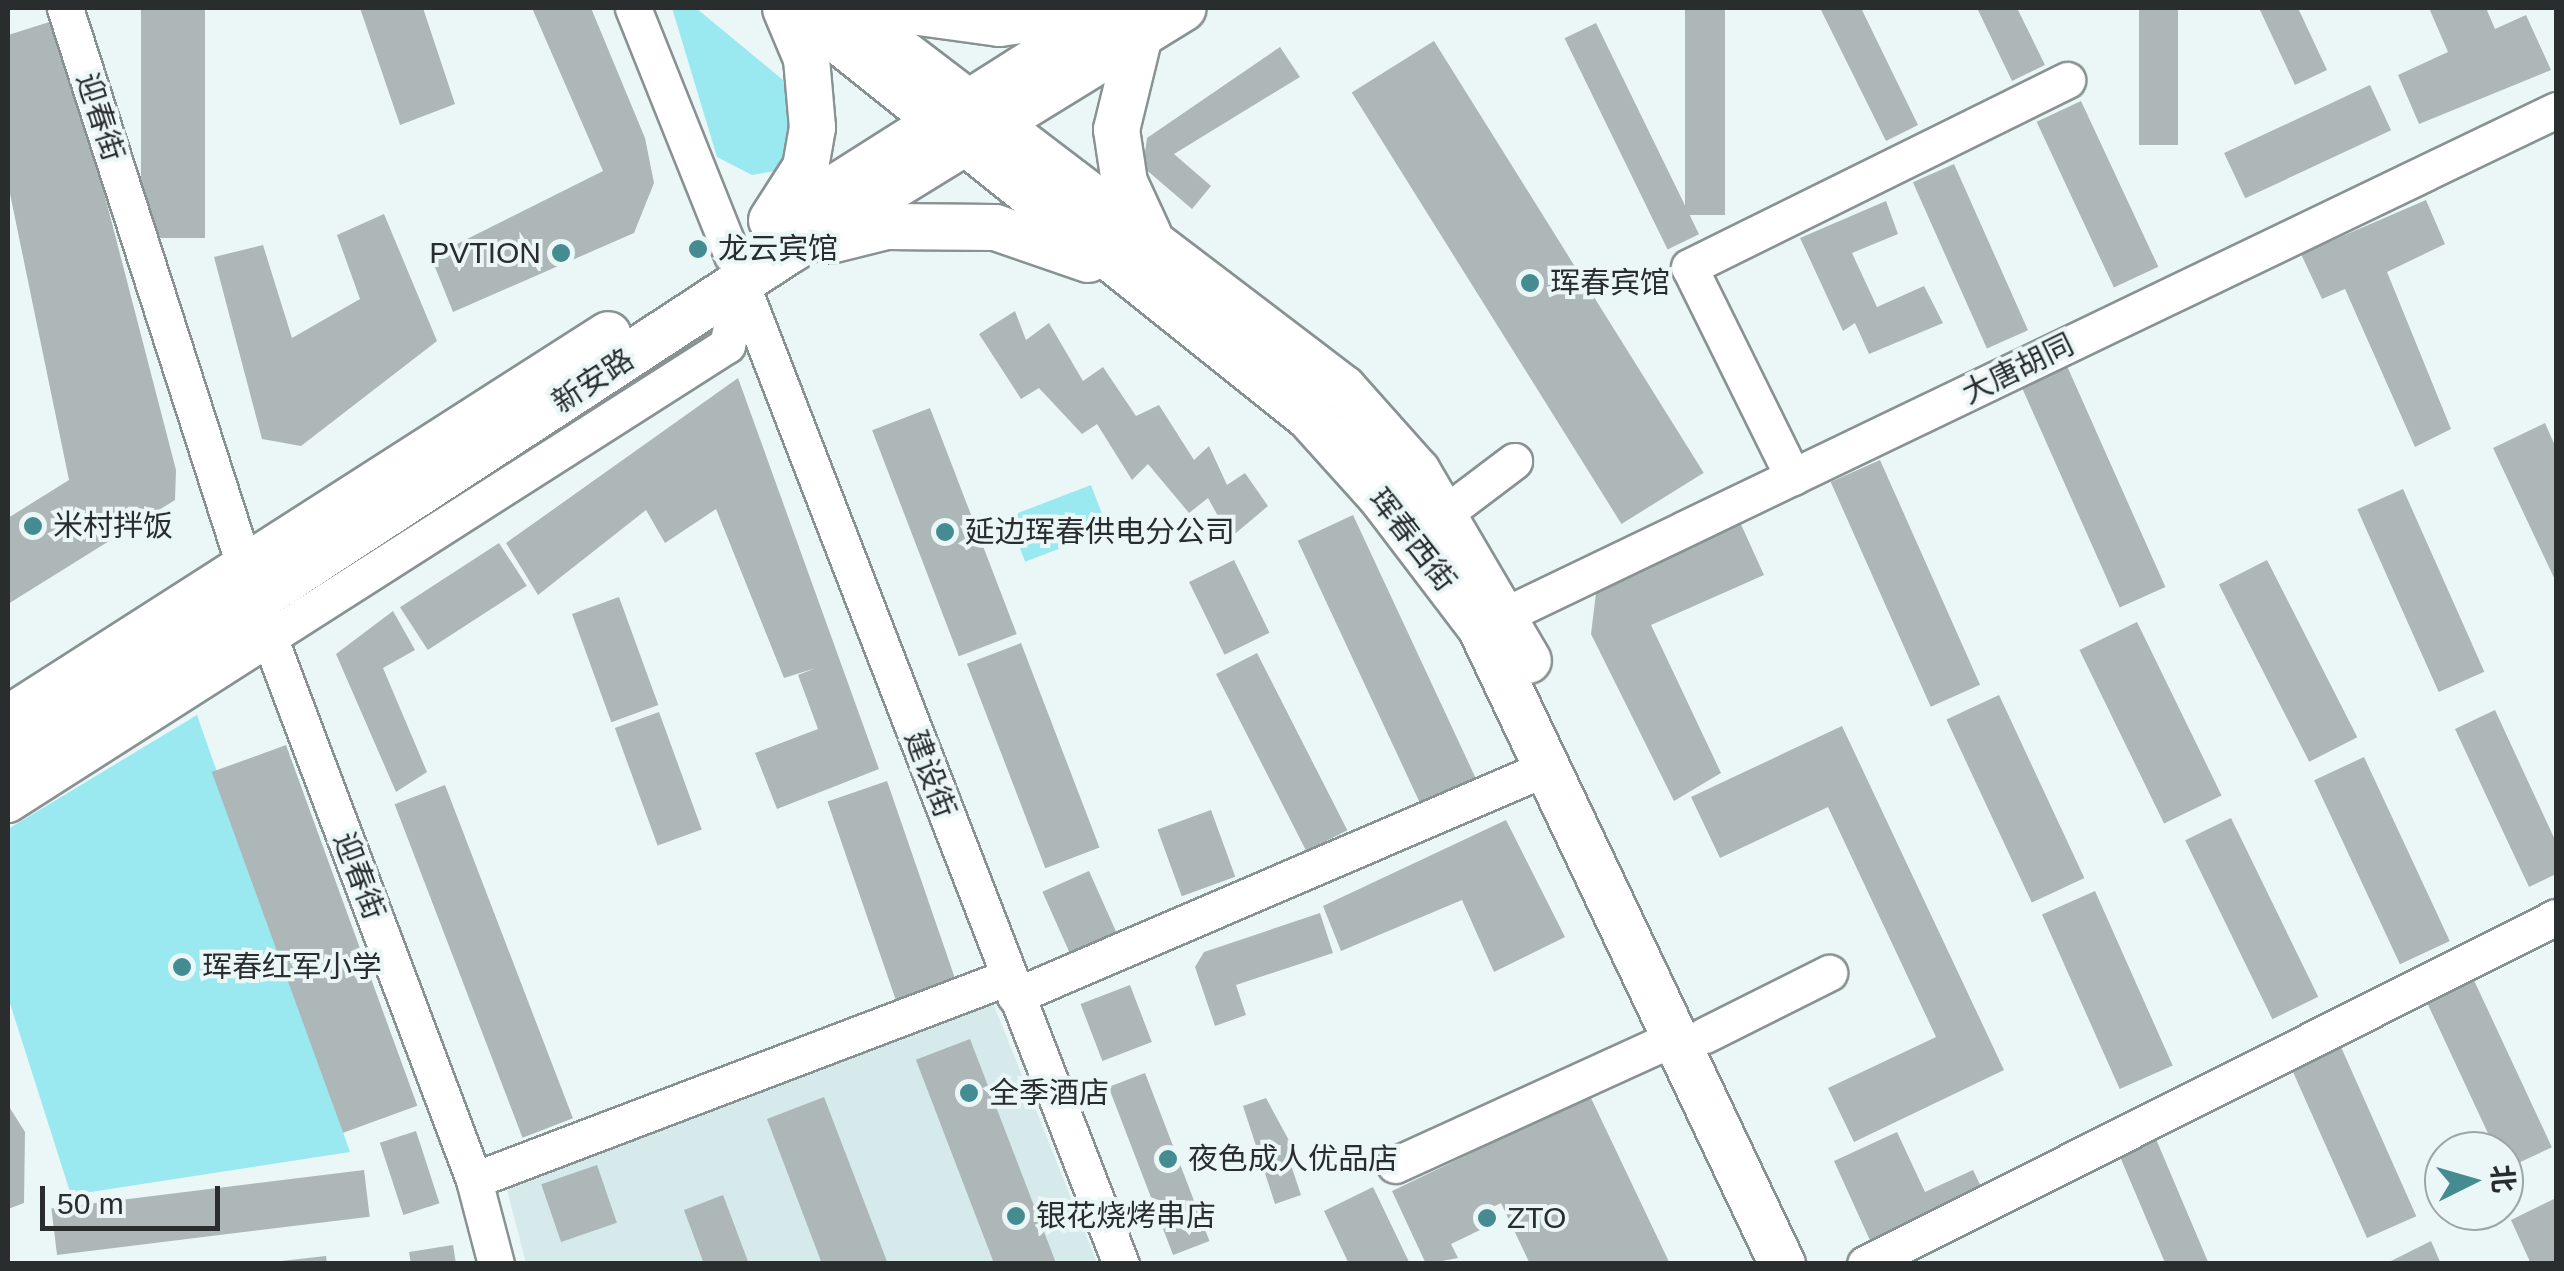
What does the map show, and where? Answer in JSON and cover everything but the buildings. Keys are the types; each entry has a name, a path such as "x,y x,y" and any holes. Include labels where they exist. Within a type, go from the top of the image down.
{"main road":[{"path":"756,256 805,167 812,127 806,58 785,8"},
{"name":"珲春西街","path":"798,8 964,120 1135,255 1309,417 1493,620 1546,768 1813,1264"},
{"name":"珲春西街","path":"844,8 964,120"},
{"path":"890,8 1000,24 1102,8"},
{"name":"新安路","path":"8,761 257,603 756,256 964,120 1128,23 1183,8"},
{"path":"756,256 886,226 995,226 1135,255 1116,129 1128,23"},
{"name":"珲春西街","path":"1135,255 1343,388 1444,514 1692,1035 1782,1264"},
{"name":"新安路","path":"8,718 257,603"}],"street":[{"name":"迎春街","path":"65,8 257,603 474,1180 496,1264"},
{"name":"建设街","path":"634,8 756,256 1012,986 1121,1264"},
{"path":"1793,477 1689,267 2067,80"},
{"name":"大唐胡同","path":"1493,620 2556,110"},
{"path":"8,804 257,603 727,345 756,256"},
{"path":"1444,514 1514,462"},
{"path":"474,1180 1012,986 1546,768"},
{"path":"1864,1264 2556,917"},
{"path":"1395,1165 1829,972"}],"shaded area":[{"path":"672,8 696,8 783,80 795,140 775,171 752,175 717,157"},
{"path":"1091,485 1108,530 1025,562 1008,517"},
{"name":"珲春红军小学","path":"197,715 350,1152 71,1195 8,997 8,829"},
{"path":"991,998 1097,1263 526,1263 507,1190"}],"place":[{"name":"龙云宾馆","path":"698,249"},
{"name":"PVTION","path":"561,253"},
{"name":"珲春宾馆","path":"1530,283"},
{"name":"米村拌饭","path":"33,526"},
{"name":"延边珲春供电分公司","path":"945,532"},
{"name":"珲春红军小学","path":"182,967"},
{"name":"全季酒店","path":"969,1093"},
{"name":"夜色成人优品店","path":"1168,1159"},
{"name":"银花烧烤串店","path":"1016,1216"},
{"name":"ZTO","path":"1487,1218"}]}
